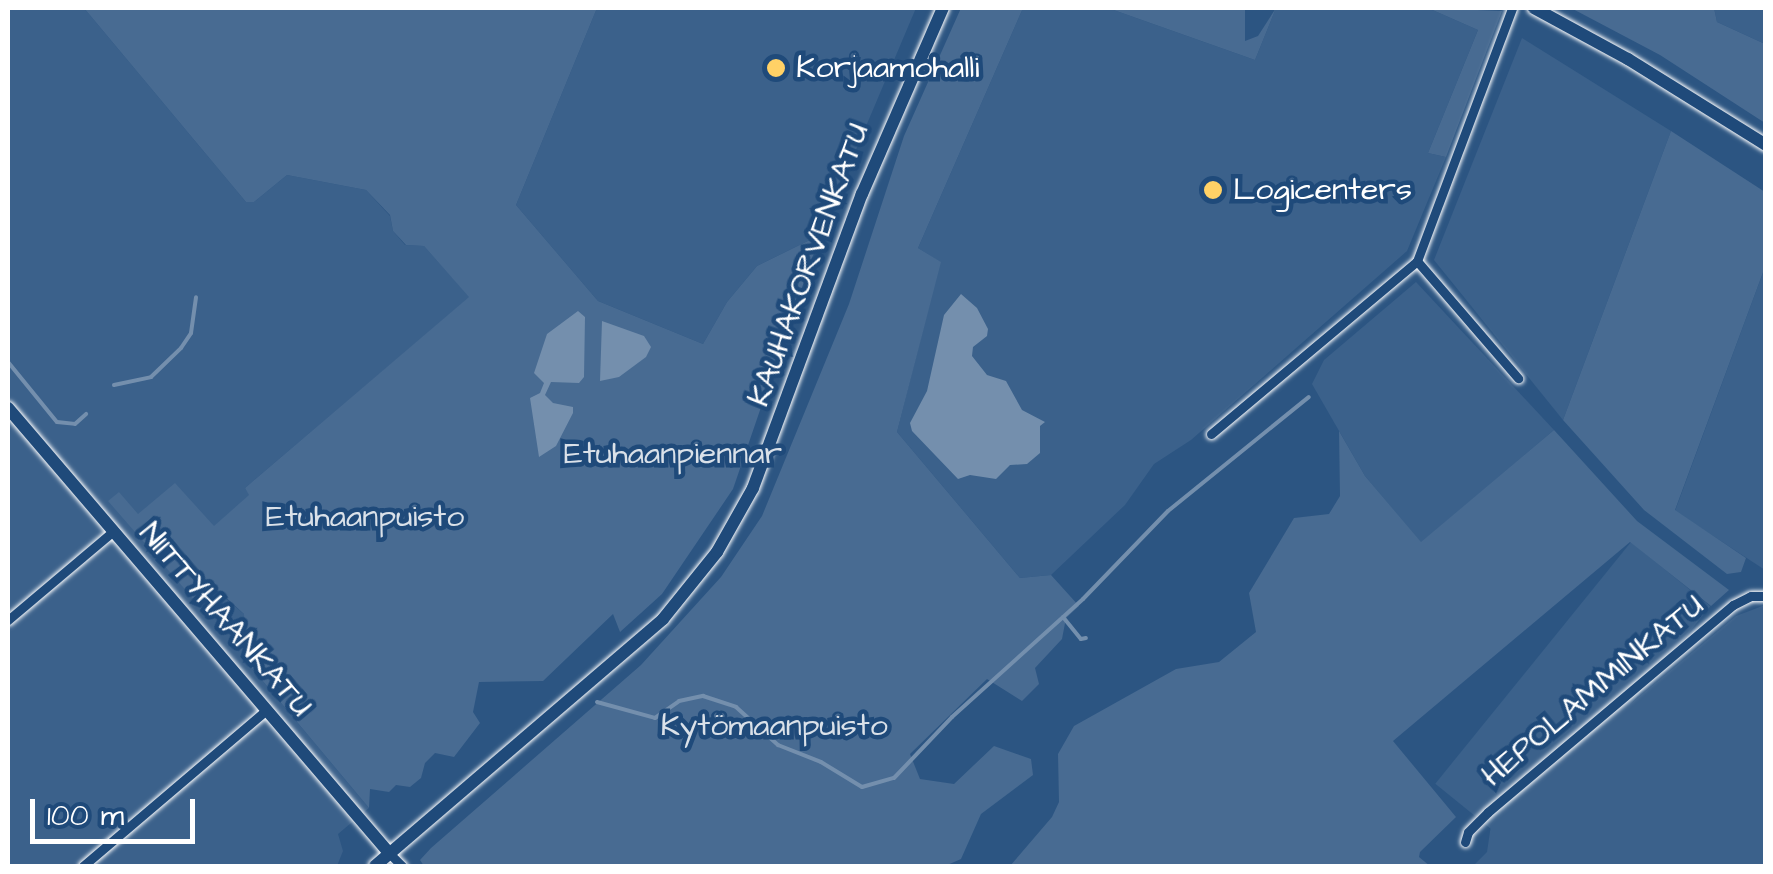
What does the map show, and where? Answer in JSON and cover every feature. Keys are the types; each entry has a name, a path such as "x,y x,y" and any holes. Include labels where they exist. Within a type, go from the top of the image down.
{"street":[{"name":"KAUHAKORVENKATU","path":"375,866 663,619 717,552 753,488 862,194 944,8"},
{"path":"1211,434 1417,261 1512,8"},
{"path":"1534,8 1628,59 1766,145"},
{"path":"1417,261 1518,378"},
{"name":"NIITTYHAANKATU","path":"8,408 402,866"},
{"path":"8,620 112,532"},
{"name":"HEPOLAMMINKATU","path":"1464,842 1468,832 1488,812 1733,605 1750,596 1766,596"},
{"path":"83,866 266,710"}],"shaded area":[{"path":"8,8 84,8 246,202 254,202 287,175 366,190 390,216 393,231 405,245 424,246 470,297 245,488 250,495 214,527 138,515 109,501 244,614 246,661 369,808 338,834 343,851 337,866 8,866"},
{"path":"597,8 916,8 820,235 757,266 727,302 703,344 598,301 516,205"},
{"path":"1023,8 1108,8 1255,60 1276,8 1428,8 1478,30 1428,153 1446,157 1407,251 1191,440 1154,464 1125,505 1051,575 1020,578 897,432 940,262 918,248"},
{"path":"1714,8 1765,8 1765,44 1717,22"},
{"path":"1522,38 1671,131 1563,420 1434,260"},
{"path":"1765,267 1765,570 1675,511"},
{"path":"1416,282 1554,430 1421,543 1365,476 1312,384 1324,360"},
{"path":"961,294 977,308 988,329 987,336 973,347 972,356 987,375 1006,381 1022,410 1045,422 1040,426 1040,453 1027,464 1010,465 996,479 970,475 958,479 912,431 910,423 927,391 944,315"},
{"path":"578,311 585,317 584,377 579,383 551,382 545,395 553,403 573,407 573,413 556,446 539,457 530,398 540,393 544,383 534,373 547,334"},
{"path":"602,321 644,336 651,347 646,357 619,377 600,381"},
{"path":"1631,542 1710,606 1515,848 1435,784"},
{"path":"1765,605 1765,866 1473,866 1487,852 1491,825 1499,814 1736,616"}],"green space":[{"path":"84,8 597,8 516,205 598,301 703,344 727,302 757,266 820,235 733,489 662,594 620,632 613,614 543,681 479,682 473,712 480,723 454,757 435,753 425,763 421,778 410,787 396,785 389,792 370,789 369,808 246,661 244,614 221,593 196,602 108,501 119,492 138,514 175,483 214,526 249,495 245,488 469,297 424,246 406,245 393,231 390,215 366,190 287,175 254,202 246,202"},
{"name":"Kytömaanpuisto","path":"961,8 1023,8 918,248 941,262 897,432 1020,578 1051,575 1079,606 1066,618 1062,639 1035,668 1039,684 1022,701 987,679 910,754 920,779 954,784 994,746 1031,759 1033,775 981,814 961,859 945,866 424,866 420,860 431,848 641,665 721,577 762,516 849,304 904,136"},
{"path":"1108,8 1245,8 1245,41 1258,36 1276,8 1255,60"},
{"path":"1428,8 1502,11 1446,157 1428,153 1478,30"},
{"path":"1571,8 1714,8 1717,22 1765,44 1765,123 1660,55"},
{"path":"1671,131 1765,192 1765,267 1675,510 1746,558 1741,572 1727,574 1644,510 1563,420"},
{"path":"1554,430 1637,521 1729,590 1711,606 1630,542 1393,741 1456,817 1420,852 1419,857 1430,866 1010,866 1052,817 1059,802 1058,754 1074,726 1176,669 1219,662 1256,632 1249,593 1294,518 1329,514 1340,496 1339,431 1365,476 1421,542"}],"waterway":[{"path":"114,385 151,377 181,348 191,333 196,297"},
{"path":"8,362 57,422 75,424 86,414"},
{"path":"597,702 655,718 679,701 703,696 736,707 778,745 821,762 862,787 894,778 952,717 1083,599 1168,511 1309,397"},
{"path":"1063,617 1081,639 1086,638"}],"place":[{"name":"Korjaamohalli","path":"776,68"},
{"name":"Logicenters","path":"1213,190"}],"park label":[{"name":"Etuhaanpiennar","path":"673,454"},
{"name":"Etuhaanpuisto","path":"365,517"}]}
